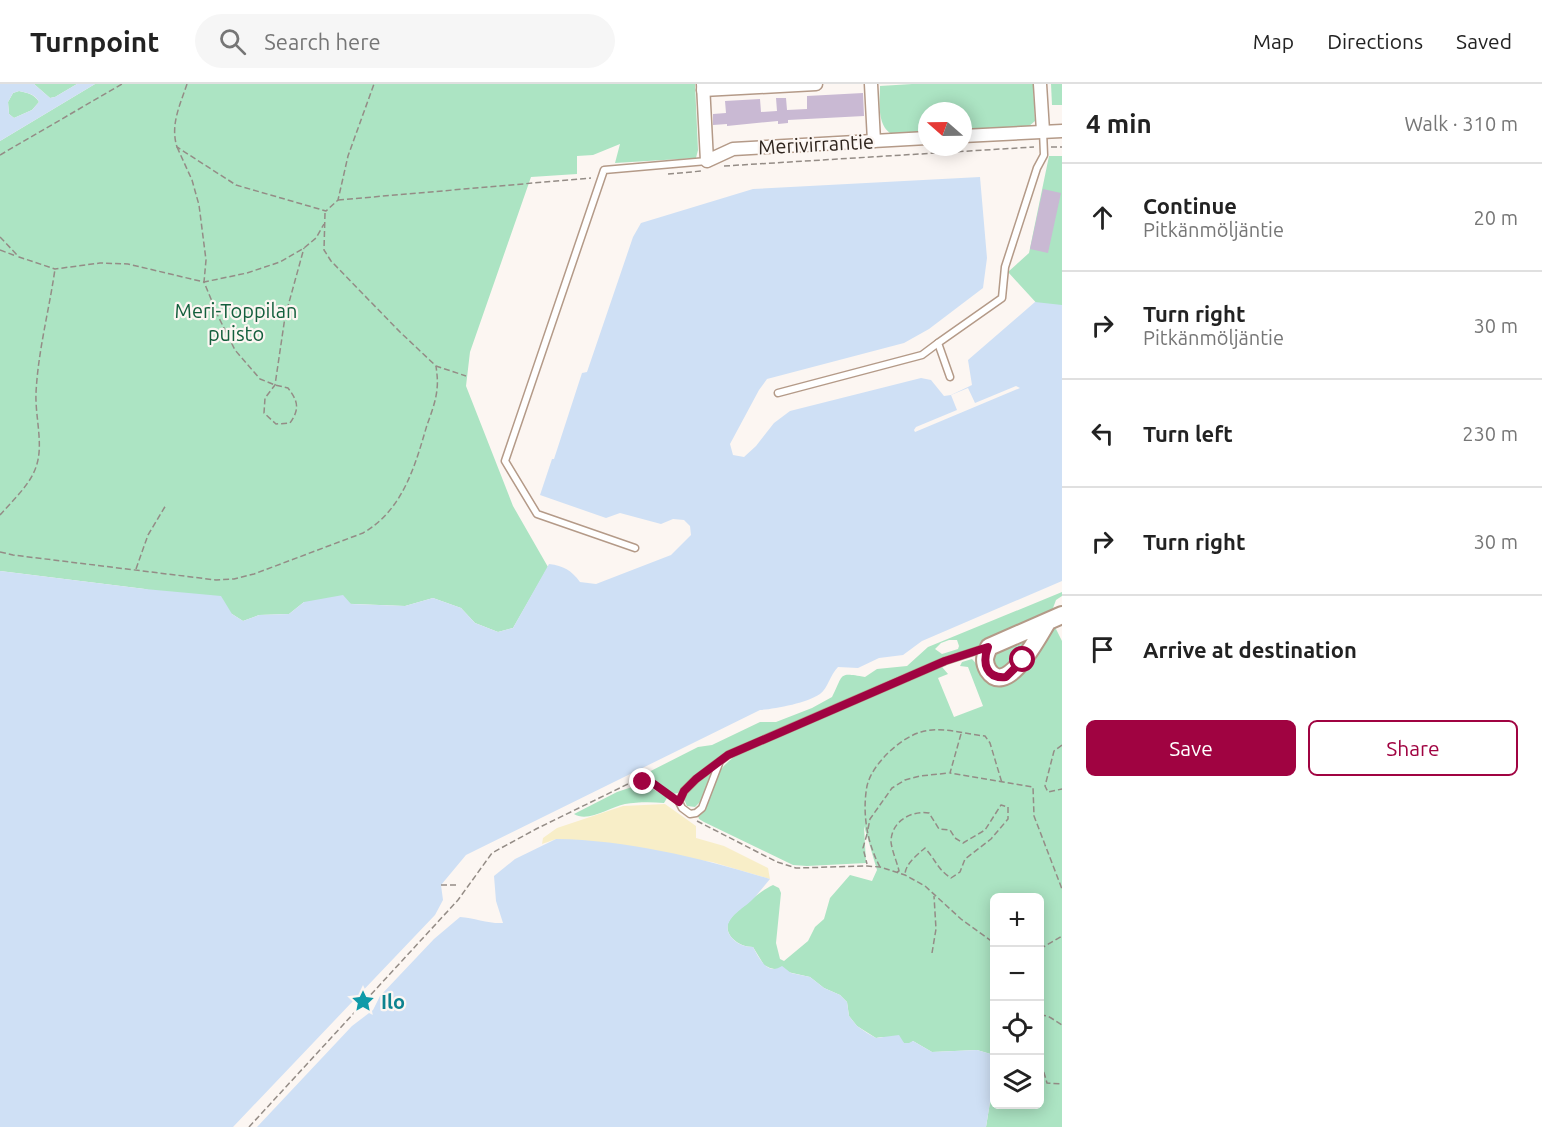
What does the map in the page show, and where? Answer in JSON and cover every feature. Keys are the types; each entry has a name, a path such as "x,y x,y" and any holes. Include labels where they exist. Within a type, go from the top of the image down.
{"street":[{"path":"707,160 703,87 816,84"},
{"path":"871,84 874,141"},
{"path":"1040,84 1043,131"},
{"path":"972,135 1062,131"},
{"name":"Merivirrantie","path":"707,160 733,149 918,139"},
{"path":"1055,618 1023,660 1006,677 999,678 991,674 984,658 988,647 1055,618"}],"lane":[{"path":"778,393 922,355 1002,297 1005,267 1037,168 1044,154 1043,131"},
{"path":"635,548 537,514 505,460 604,170 707,160"},
{"path":"938,343 950,377"},
{"path":"720,761 702,808 690,814 682,808 679,802 684,791 696,779 720,761 728,755 945,661 988,647"}],"path":[{"path":"0,155 122,84"},
{"path":"187,84 174,124 174,138 199,205 206,260 204,282 218,316 236,350 260,379 275,386 288,388 297,399 298,413 290,423 276,424 264,413 265,398 275,386 285,317 304,248"},
{"path":"375,84 348,156 338,200 326,211 324,250 400,332 436,366 466,376"},
{"path":"177,147 236,185 326,211"},
{"path":"736,164 1043,147"},
{"path":"338,200 602,177"},
{"path":"0,250 55,269 100,263 128,264 204,282 264,268 304,248 316,238 324,224"},
{"path":"0,237 20,257"},
{"path":"0,515 27,484 39,456 36,412 37,378 55,269"},
{"path":"0,552 216,580 243,577 363,533 377,525 389,513 406,487 437,391 436,366"},
{"path":"136,570 148,535 166,505"},
{"path":"880,867 873,854 867,832 867,784 881,761 898,742 920,732 937,729 985,736 990,743 1002,783"},
{"path":"950,773 962,733"},
{"path":"1062,745 1054,751 1045,786 1048,792 1062,789"},
{"path":"867,866 863,848 870,819 892,788 905,780 920,776 950,773 1033,787 1034,816 1062,889"},
{"path":"249,1127 458,900 492,853 632,782 654,784 679,802"},
{"path":"897,872 899,871 891,841 896,826 908,815 918,811 929,813 939,829 950,830 955,838 963,843 985,830 1001,805 1008,807 1008,819 991,838 965,859 960,872 951,878 940,871 925,848 905,870 905,875"},
{"path":"690,814 698,822 777,862 796,868 867,866 880,867 905,875 924,886 961,919 990,940"},
{"path":"441,885 456,885"},
{"path":"463,885 469,886"},
{"path":"932,953 936,929 933,895"},
{"path":"1043,947 1062,936"},
{"path":"1044,1016 1062,1025"},
{"path":"1044,1073 1047,1083 1062,1084"}],"green space":[{"path":"34,84 77,84 50,98"},
{"name":"Meri-Toppilan puisto","path":"95,84 695,84 698,150 696,158 615,163 620,144 593,155 577,156 577,174 531,177 470,352 466,386 513,506 548,567 513,628 498,632 475,623 461,608 433,598 405,606 304,602 289,614 259,615 243,621 232,614 145,589 0,571 0,141"},
{"path":"1033,84 1035,121 1028,127 972,130 972,102 918,102 918,134 893,135 881,120 880,86"},
{"path":"1051,84 1062,84 1062,105 1052,105"},
{"path":"19,91 28,93 39,102 32,110 14,118 9,114 8,102 13,93"},
{"path":"1049,156 1062,156 1062,331 1008,272 1029,253"},
{"path":"1062,592 1062,596 1056,600 1053,608 1062,605 1062,609 966,652 952,655 897,677 780,729 695,777 678,793 673,794 649,781 633,780 698,747 712,745 760,722 776,722 812,708 832,697 840,679 845,675 865,677 877,669 907,666 928,647","holes":["957,640 958,649 942,654 935,649 941,643"]},
{"path":"1055,627 1062,641 1062,1127 986,1127 990,1102 990,1109 1044,1109 1044,893 990,893 990,1054 977,1050 932,1052 913,1041 909,1044 890,1038 876,1038 857,1026 849,1016 847,1002 840,995 824,988 810,977 764,965 753,947 739,943 728,932 729,922 736,912 773,885 779,888 781,893 776,943 780,959 784,961 808,941 815,927 824,919 830,898 850,875 872,881 877,870 864,826 866,863 807,866 793,865 704,822 698,816 719,773 734,757 905,680 942,667 948,674 938,678 954,717 983,706 968,667 960,666 962,662 972,659 986,678 993,683 1002,684 1018,675 1051,629"},
{"path":"1031,634 1010,669 995,669 991,656 994,652"},
{"path":"715,768 702,800 695,807 687,806 684,799 688,791"},
{"path":"638,785 653,789 667,798 664,803 625,804 592,816 574,814 617,792"}],"sand":[{"path":"665,804 696,826 696,838 724,846 768,868 770,879 712,862 556,839 542,844 543,838 557,828 623,806"}],"water":[{"path":"0,84 34,84 50,98 77,84 95,84 0,141","holes":["19,91 28,93 39,102 32,110 14,118 9,114 8,102 13,93"]},
{"path":"980,177 987,258 983,288 929,329 904,343 767,379 730,444 733,455 744,457 774,423 790,411 921,378 931,380 944,396 951,395 972,385 968,360 1035,302 1062,305 1062,581 922,641 903,655 879,658 858,668 838,667 820,694 791,705 760,710 466,855 441,885 443,900 435,915 233,1127 0,1127 0,571 221,596 232,614 243,621 259,615 289,614 304,602 343,595 351,604 405,606 433,598 461,608 475,623 498,632 513,628 549,564 567,569 580,582 596,584 671,555 691,535 690,526 684,520 673,519 661,524 620,513 606,518 540,495 582,373 587,372 633,237 641,223 753,189"},
{"path":"556,839 583,840 664,852 770,879 754,898 732,917 728,932 732,938 741,945 753,947 768,967 777,969 782,966 791,973 810,977 824,988 840,995 847,1002 849,1016 857,1026 876,1038 899,1035 904,1043 913,1041 932,1052 977,1050 990,1054 990,1102 986,1127 257,1127 352,1026 373,1010 380,996 434,939 460,917 503,923 496,901 494,876 515,859"}],"pier":[{"path":"1016,386 1020,388 915,432 914,430 916,427 957,410 951,395 968,388 975,403"}],"building":[{"path":"863,93 864,116 788,120 788,123 778,124 778,121 727,126 727,124 713,125 713,114 726,113 725,101 760,99 761,112 777,111 776,98 786,98 787,110 807,109 807,96"},
{"path":"1043,189 1061,193 1048,253 1030,249"}],"place":[{"name":"Ilo","path":"363,1001"}],"route":[{"path":"643,782 654,784 679,802 684,791 696,779 728,755 945,661 988,647 984,658 986,667 991,674 999,678 1006,677 1023,660"}]}
